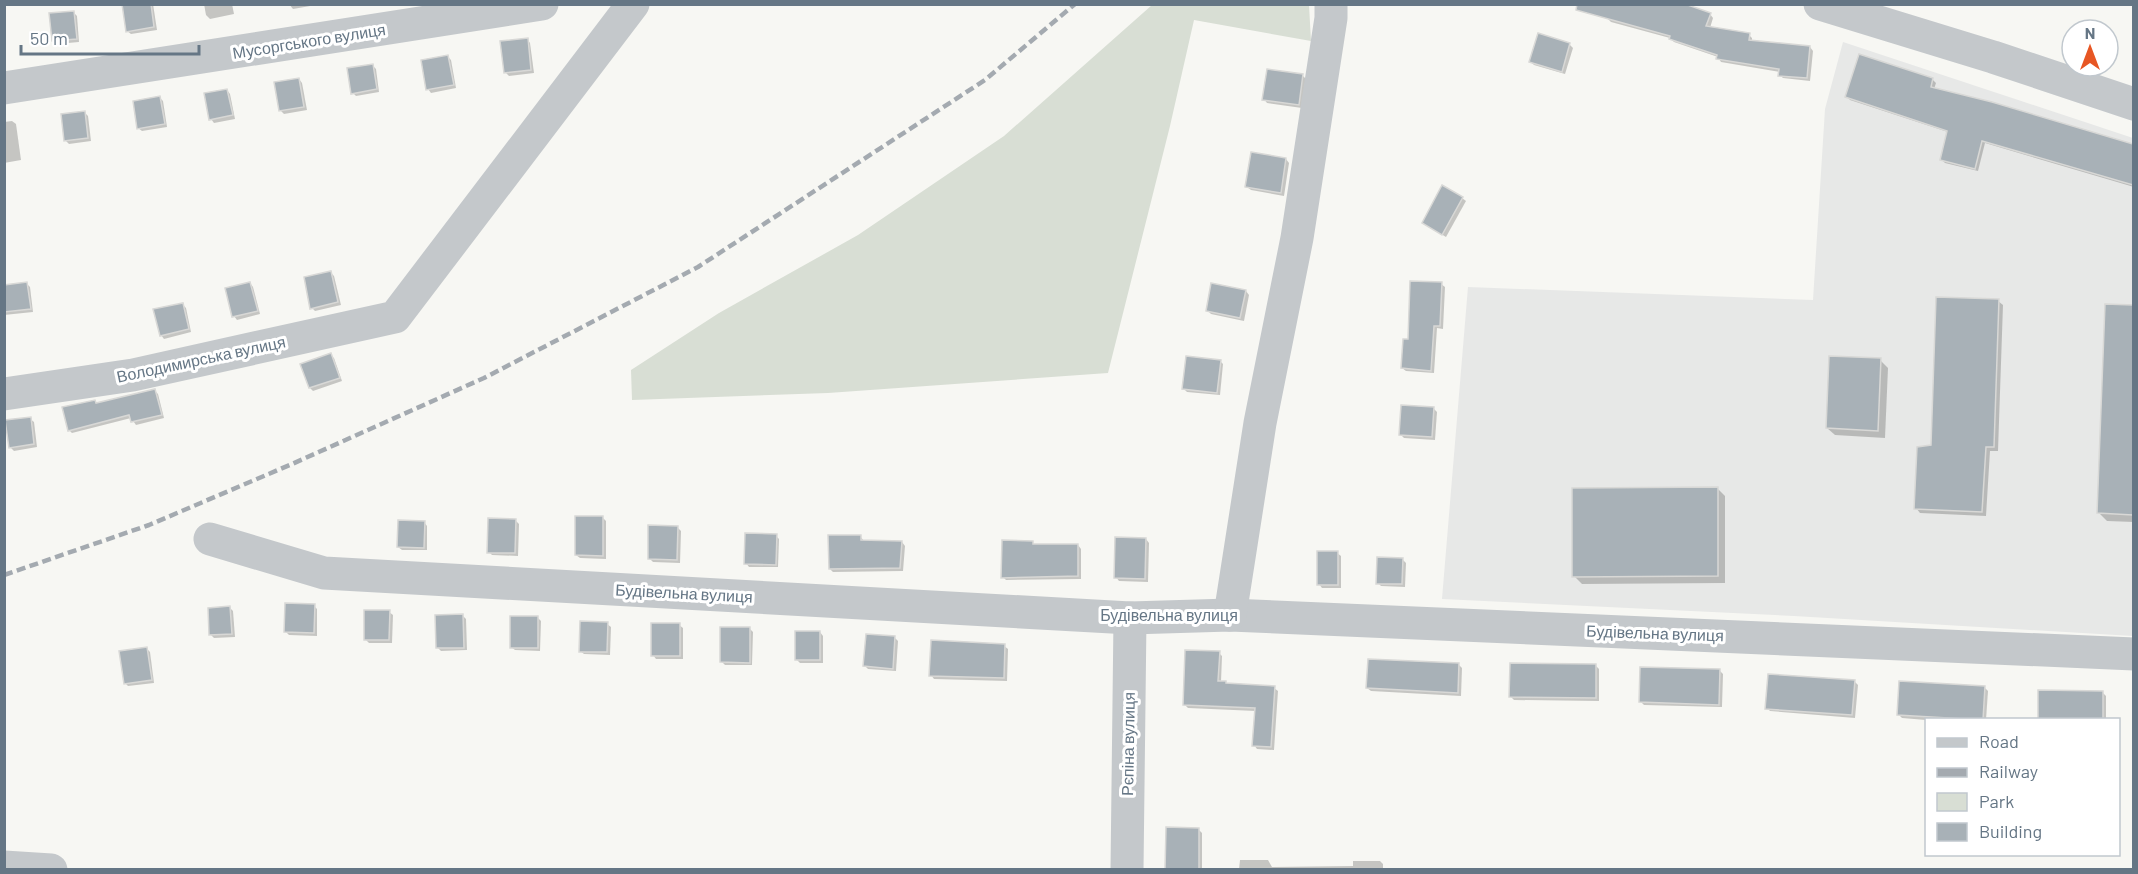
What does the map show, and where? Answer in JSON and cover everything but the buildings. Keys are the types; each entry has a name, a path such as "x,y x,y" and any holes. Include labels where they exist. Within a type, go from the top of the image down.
{"street":[{"name":"Мусоргського вулиця","path":"4,88 542,4"},
{"name":"Володимирська вулиця","path":"4,394 133,375 395,317 633,4"},
{"path":"1230,615 1260,423 1297,238 1331,18 1331,4"},
{"path":"1820,4 1993,57 2133,104"},
{"name":"Будівельна вулиця","path":"210,539 324,573 1130,618 1230,615 2133,654"},
{"name":"Рєпіна вулиця","path":"1127,870 1130,618"},
{"path":"4,867 51,870"}],"shaded area":[{"path":"1843,42 2133,138 2133,636 1794,616 1442,599 1468,287 1813,300 1825,109"}],"green space":[{"path":"1152,5 1309,5 1311,41 1194,20 1108,373 828,393 632,400 631,370 719,313 858,235 1004,136"}],"railway":[{"path":"4,575 149,525 292,464 484,378 698,267 985,80 1075,4"}]}
